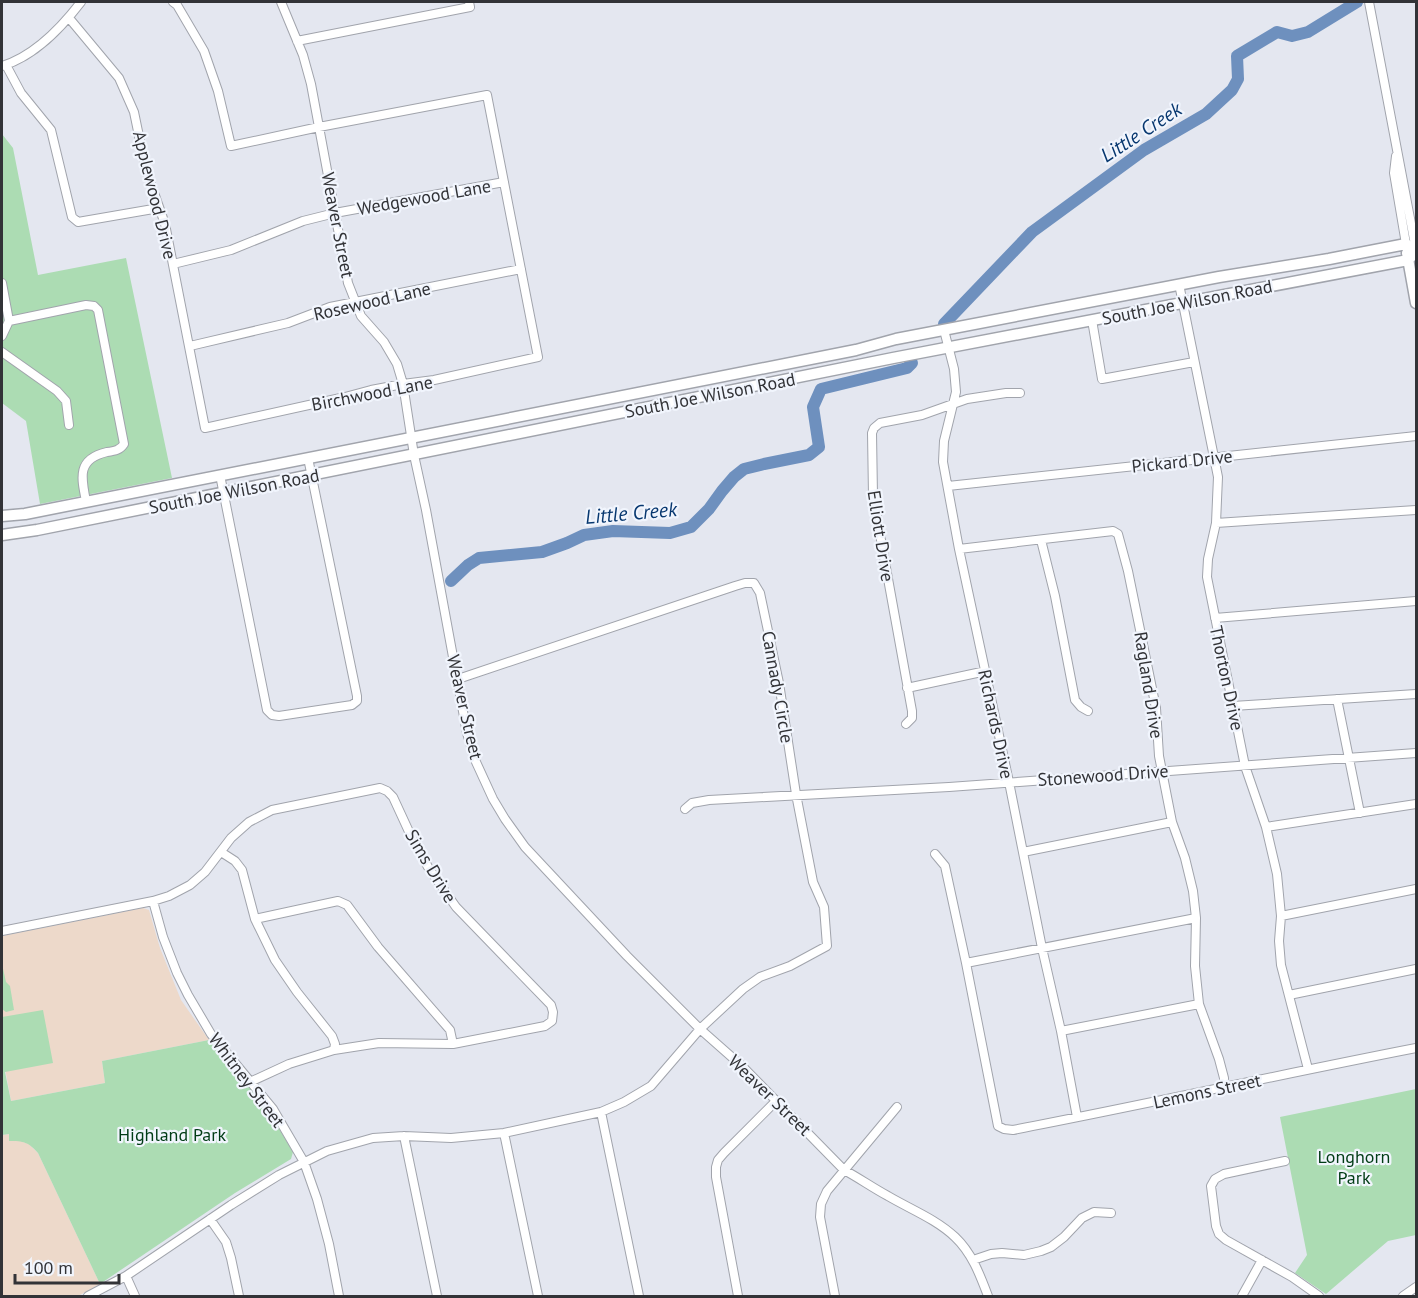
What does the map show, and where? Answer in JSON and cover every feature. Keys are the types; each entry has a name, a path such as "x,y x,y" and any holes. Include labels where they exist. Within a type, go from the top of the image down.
{"main road":[{"path":"1406,244 1416,251 1408,260"},
{"path":"1406,244 1416,303"},
{"name":"South Joe Wilson Road","path":"2,516 25,514 411,438 1179,284 1406,244"},
{"name":"South Joe Wilson Road","path":"2,535 37,530 1183,302 1408,260"}],"street":[{"path":"81,2 58,30 33,50 4,65 21,93 51,130 72,217 78,222 159,208"},
{"path":"173,2 204,51 218,91 231,146 487,95 521,269"},
{"name":"Weaver Street","path":"281,2 303,55 311,84 348,284 361,316 384,342 394,358 403,384 414,455 468,733 476,762 493,799 525,847 627,956 700,1029 743,1067 844,1170 930,1219 955,1237 973,1260 988,1296"},
{"path":"1369,2 1416,251"},
{"path":"297,41 469,4"},
{"name":"Applewood Drive","path":"69,18 118,78 134,112 146,170 165,224 205,428"},
{"path":"1397,149 1394,173 1406,244"},
{"name":"Wedgewood Lane","path":"173,264 231,250 303,221 335,213 504,182"},
{"name":"Rosewood Lane","path":"190,346 288,323 330,307 521,269"},
{"name":"Birchwood Lane","path":"205,428 538,357 521,269"},
{"path":"2,283 9,321 2,336"},
{"name":"Thorton Drive","path":"1179,284 1218,477 1216,523 1208,559 1207,577 1245,766 1266,827 1277,874 1281,916 1279,941 1281,965 1308,1069"},
{"path":"9,321 86,305 94,306 98,310 124,444 119,450 99,454 89,461 81,479 86,501"},
{"path":"1092,320 1102,379 1194,362"},
{"name":"Richards Drive","path":"944,330 954,369 956,392 944,441 943,462 1077,1118"},
{"path":"2,352 57,391 66,401 69,425"},
{"name":"Elliott Drive","path":"906,724 912,718 912,711 873,496 872,433 880,423 922,416 967,399 1020,393"},
{"name":"Pickard Drive","path":"948,486 1416,436"},
{"path":"220,475 267,710 272,715 279,716 352,705 357,701 357,696 308,458"},
{"path":"1216,523 1416,510"},
{"name":"Ragland Drive","path":"1041,540 1113,531 1118,534 1154,697 1159,756 1172,822 1185,858 1193,891 1196,918 1195,966 1199,1004 1219,1059 1224,1088"},
{"path":"959,549 1041,540 1055,596 1075,700 1088,711"},
{"name":"Cannady Circle","path":"458,680 735,586 754,583 760,593 779,683 796,794 813,882 824,907 827,946 790,966 760,977 743,988 700,1029"},
{"path":"1215,618 1416,601"},
{"path":"907,688 986,672"},
{"path":"1233,706 1416,694"},
{"path":"1337,699 1360,813"},
{"name":"Stonewood Drive","path":"685,809 692,803 709,800 949,787 1416,753"},
{"name":"Sims Drive","path":"2,931 170,896 190,885 205,872 231,838 249,822 272,810 380,788 389,792 428,867 456,907 550,1005 553,1012 552,1021 545,1026 453,1044 379,1043 334,1050 290,1064 250,1082"},
{"path":"1266,827 1416,804"},
{"path":"1023,852 1172,822"},
{"path":"221,852 235,861 242,870 255,919 275,960 332,1036 335,1044 334,1050"},
{"path":"935,854 945,866 966,963 1196,918"},
{"path":"1281,916 1416,889"},
{"name":"Whitney Street","path":"153,901 163,937 177,973 211,1034 273,1110 304,1162 329,1244 339,1296"},
{"path":"255,919 338,902 347,905 378,947 450,1030 453,1044"},
{"name":"Lemons Street","path":"966,963 999,1126 1004,1130 1077,1118 1416,1048"},
{"path":"1289,995 1416,969"},
{"path":"1061,1031 1199,1004"},
{"path":"88,1296 126,1276 279,1174 327,1151 373,1138 404,1136 451,1138 504,1133 601,1112 651,1086 700,1029"},
{"path":"738,1296 716,1167 724,1153 776,1101"},
{"path":"835,1296 820,1216 821,1204 827,1191 897,1107"},
{"path":"601,1112 639,1296"},
{"path":"504,1133 538,1296"},
{"path":"404,1136 437,1296"},
{"path":"1285,1161 1224,1174 1215,1179 1210,1186 1216,1226 1226,1240 1319,1296"},
{"path":"973,1260 991,1254 1023,1255 1041,1251 1064,1237 1082,1218 1094,1212 1111,1213"},
{"path":"210,1219 226,1242 239,1296"},
{"path":"1242,1296 1262,1260"},
{"path":"126,1276 135,1296"},
{"path":"1403,1296 1416,1287"}],"shaded area":[{"path":"143,908 149,910 160,948 181,1000 209,1040 102,1061 105,1083 11,1101 2,1052 2,936"},
{"path":"9,1134 9,1140 29,1144 38,1153 100,1284 78,1296 2,1296 2,1135"}],"green space":[{"path":"2,134 13,148 38,275 126,258 172,478 40,504 26,421 2,403"},
{"path":"2,964 6,982 10,986 14,1010 6,1012 2,1009"},
{"name":"Highland Park","path":"43,1010 53,1063 5,1072 11,1101 105,1083 102,1061 209,1040 251,1088 272,1117 293,1152 291,1159 235,1193 100,1284 38,1153 25,1143 9,1141 9,1134 2,1135 2,1017"},
{"name":"Longhorn Park","path":"1416,1089 1416,1235 1388,1241 1326,1294 1295,1273 1307,1255 1280,1117"}],"waterway":[{"name":"Little Creek","path":"944,324 1032,232 1144,150 1206,114 1232,90 1238,79 1237,56 1277,32 1292,36 1308,32 1357,2"},
{"name":"Little Creek","path":"451,581 479,558 542,552 584,535 613,531 670,533 691,527 709,509 734,477 744,469 809,455 819,447 813,407 821,389 907,368 912,363"}]}
